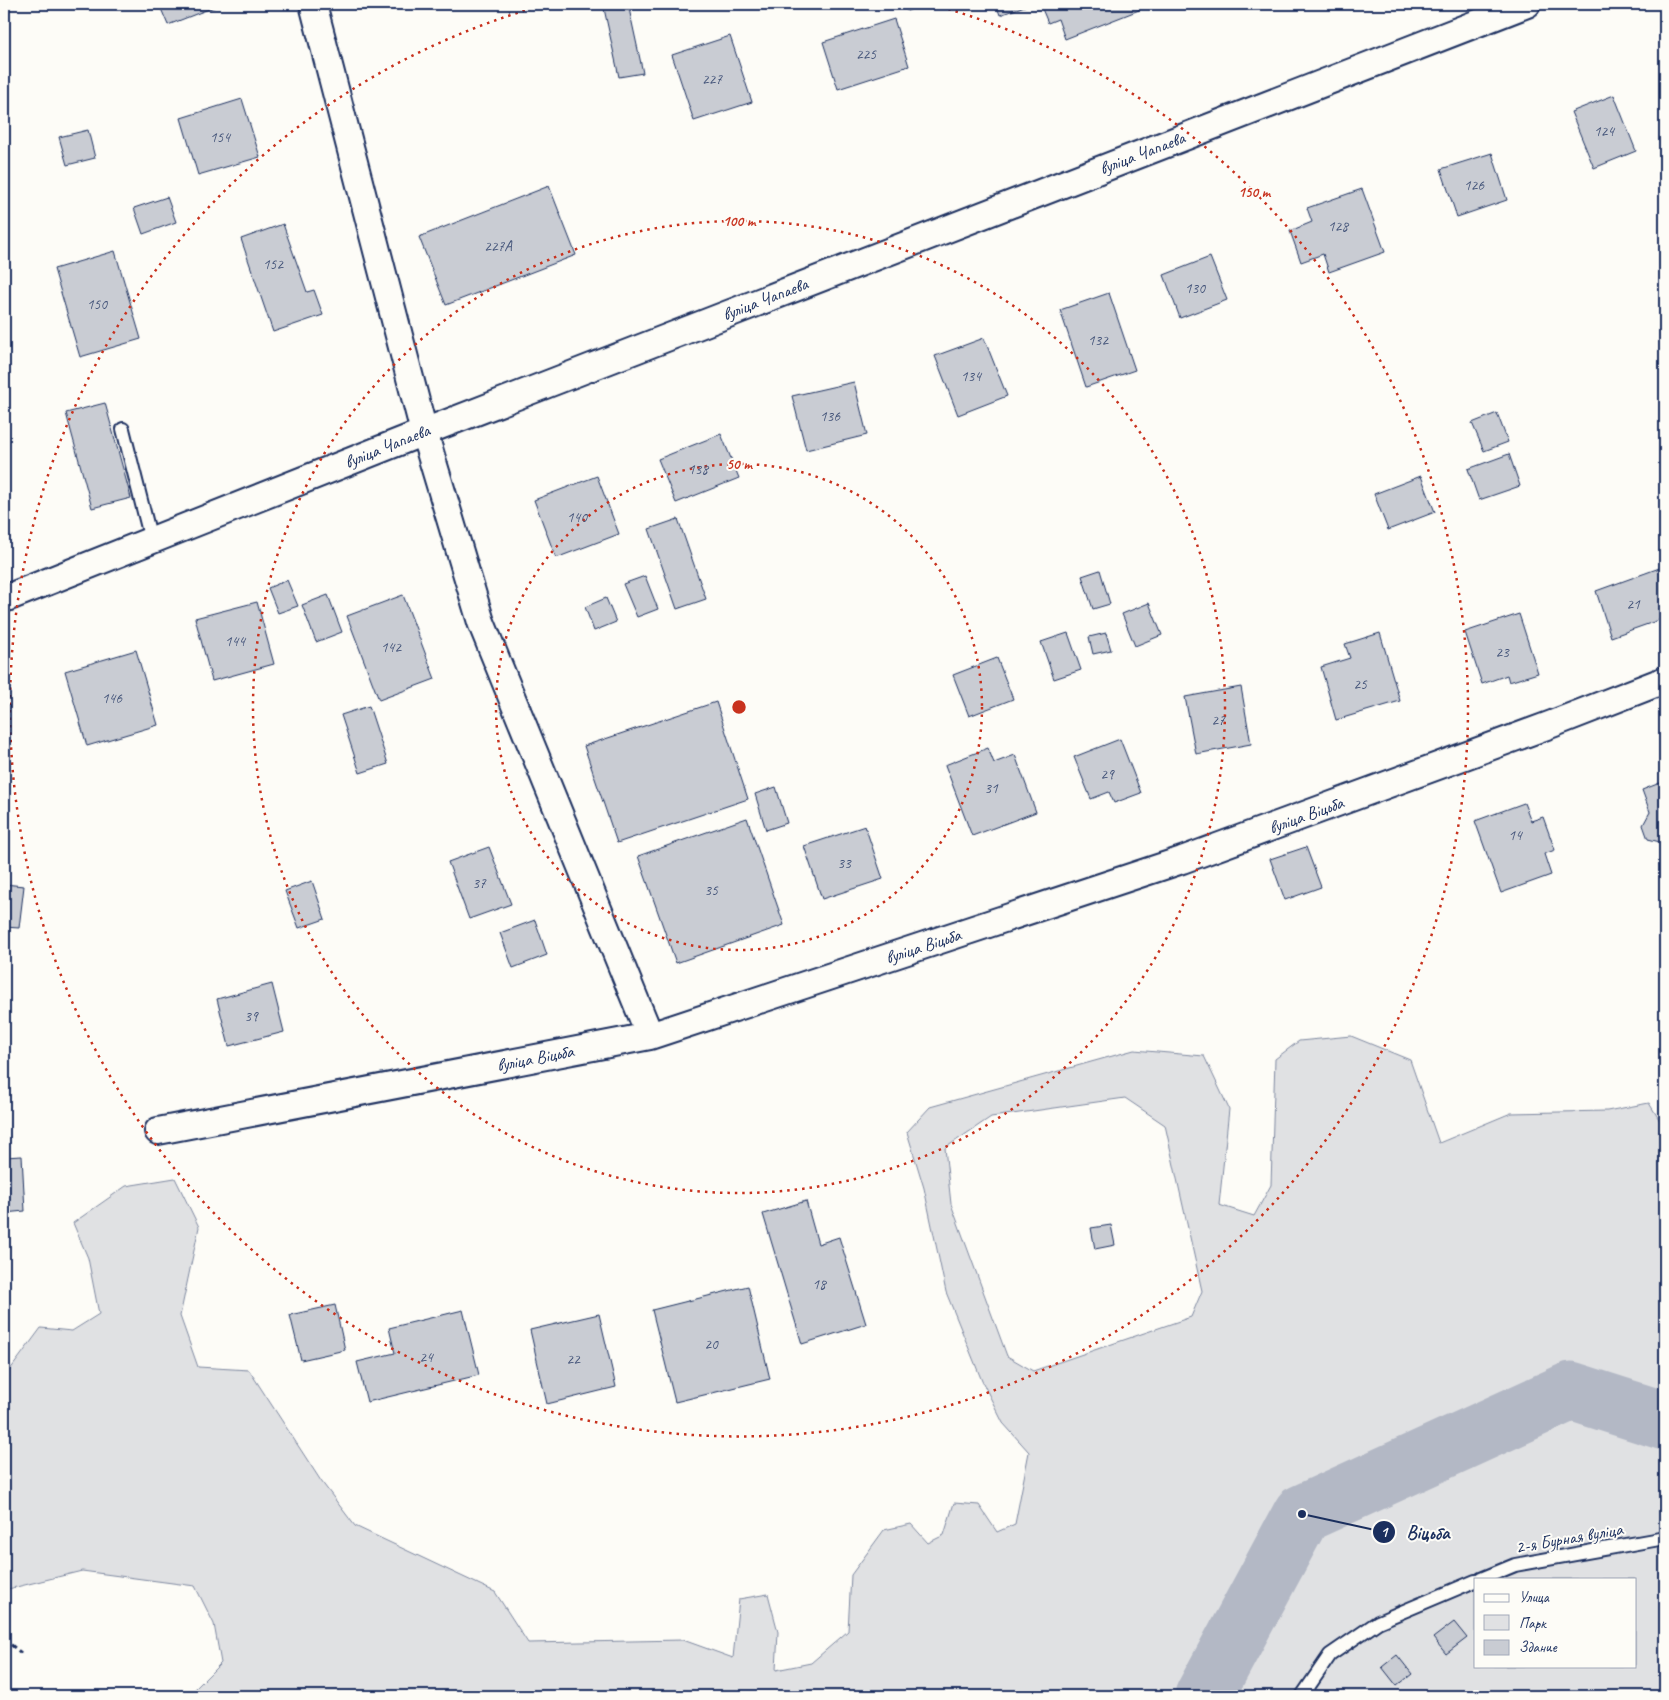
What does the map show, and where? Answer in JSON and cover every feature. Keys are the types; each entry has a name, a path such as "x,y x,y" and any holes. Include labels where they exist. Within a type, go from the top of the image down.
{"street":[{"path":"313,4 424,432 481,622 650,1036"},
{"name":"вуліца Чапаева","path":"4,599 424,432 1527,4"},
{"name":"вуліца Віцьба","path":"158,1131 650,1036 1182,860 1552,724 1665,680"}],"lane":[{"path":"123,429 152,540"},
{"name":"2-я Бурная вуліца","path":"1484,1578 1514,1565 1665,1538"},
{"path":"1302,1696 1330,1655 1378,1622 1474,1581"}],"path":[{"path":"4,1640 22,1653"}],"green space":[{"path":"1351,1036 1410,1060 1439,1143 1511,1113 1607,1111 1649,1103 1665,1129 1665,1696 188,1696 221,1663 214,1624 195,1586 82,1571 4,1590 4,1378 41,1328 72,1331 99,1314 88,1258 73,1223 126,1186 175,1178 199,1227 180,1316 198,1367 249,1370 321,1481 355,1526 495,1592 528,1643 683,1640 733,1658 739,1599 768,1594 778,1632 776,1670 811,1663 848,1631 851,1575 884,1530 911,1524 928,1543 944,1535 954,1503 979,1505 997,1532 1015,1524 1029,1452 1003,1423 982,1381 946,1292 924,1188 907,1132 930,1107 1134,1050 1204,1056 1229,1109 1219,1205 1254,1216 1271,1185 1275,1059 1299,1041","holes":["1125,1098 1165,1125 1202,1291 1191,1317 1033,1371 1007,1356 951,1204 945,1148 991,1117"]}],"building":[{"path":"159,4 218,4 219,5 168,25"},
{"path":"603,4 628,4 643,73 619,77"},
{"path":"904,4 925,4 907,11"},
{"path":"996,4 1030,4 1000,15"},
{"path":"1040,4 1137,4 1139,10 1065,39 1058,19 1048,23"},
{"path":"894,19 909,66 838,89 823,42"},
{"path":"730,36 752,102 694,121 672,55"},
{"path":"1614,95 1636,151 1594,168 1571,112"},
{"path":"242,99 260,157 198,175 181,118"},
{"path":"88,130 95,158 67,165 59,137"},
{"path":"1492,153 1507,200 1457,217 1441,169"},
{"path":"549,186 576,255 446,305 419,237"},
{"path":"1362,189 1385,252 1329,272 1323,254 1301,262 1290,231 1312,222 1307,208"},
{"path":"167,197 176,222 143,234 134,208"},
{"path":"283,224 307,292 314,290 323,315 273,332 241,239"},
{"path":"115,251 141,339 80,357 54,269"},
{"path":"1210,257 1227,300 1180,318 1164,275"},
{"path":"1109,293 1135,370 1086,387 1060,310"},
{"path":"984,338 1007,396 958,415 935,356"},
{"path":"854,382 867,435 806,450 792,396"},
{"path":"105,403 131,498 92,508 66,413"},
{"path":"1497,413 1508,442 1484,451 1472,423"},
{"path":"721,434 739,478 676,503 658,459"},
{"path":"1509,454 1520,486 1479,500 1468,469"},
{"path":"597,476 619,534 556,558 534,500"},
{"path":"1421,476 1435,512 1388,530 1374,494"},
{"path":"678,519 706,599 677,609 649,529"},
{"path":"1665,566 1665,618 1611,637 1596,591"},
{"path":"1100,570 1110,604 1093,609 1082,576"},
{"path":"645,576 658,609 637,617 623,584"},
{"path":"287,580 298,606 278,613 268,588"},
{"path":"328,595 342,632 316,642 302,605"},
{"path":"403,595 435,679 379,700 347,616"},
{"path":"606,598 616,622 594,631 585,607"},
{"path":"257,602 274,664 212,681 195,618"},
{"path":"1149,603 1162,635 1135,646 1122,614"},
{"path":"1519,614 1538,673 1509,682 1507,675 1482,684 1465,632"},
{"path":"1068,633 1081,670 1054,679 1041,642"},
{"path":"1106,633 1111,650 1093,654 1089,637"},
{"path":"1380,633 1400,701 1336,720 1321,667 1350,658 1345,644"},
{"path":"136,650 158,725 87,746 65,671"},
{"path":"997,658 1013,699 969,716 953,675"},
{"path":"1241,687 1251,744 1196,754 1185,697"},
{"path":"716,702 748,799 617,843 584,746"},
{"path":"369,706 388,764 360,773 341,715"},
{"path":"1120,739 1141,793 1114,803 1109,792 1091,799 1074,757"},
{"path":"988,748 994,763 1015,755 1036,812 972,836 945,765"},
{"path":"1665,781 1664,843 1648,839 1643,825 1650,812 1642,790"},
{"path":"776,787 787,823 766,830 755,794"},
{"path":"1524,803 1531,821 1543,817 1555,850 1544,854 1551,875 1501,893 1475,821"},
{"path":"747,818 784,925 676,963 638,856"},
{"path":"865,826 883,879 822,899 804,846"},
{"path":"489,847 511,904 469,919 448,862"},
{"path":"1306,847 1321,887 1285,900 1270,859"},
{"path":"312,881 325,919 299,928 285,891"},
{"path":"4,884 24,886 19,928 4,927"},
{"path":"535,920 547,955 513,968 500,933"},
{"path":"272,984 284,1032 229,1046 217,999"},
{"path":"22,1156 25,1211 4,1213 4,1157"},
{"path":"806,1201 818,1244 839,1237 866,1324 802,1344 763,1214"},
{"path":"1111,1225 1115,1245 1095,1249 1091,1228"},
{"path":"748,1286 770,1379 675,1402 652,1310"},
{"path":"335,1305 345,1350 301,1360 290,1315"},
{"path":"463,1310 479,1375 367,1402 357,1362 395,1353 389,1328"},
{"path":"599,1314 616,1387 547,1404 530,1330"},
{"path":"1454,1622 1467,1638 1446,1654 1433,1638"},
{"path":"1397,1655 1412,1674 1397,1686 1382,1667"}],"waterway":[{"path":"1204,1696 1302,1514 1571,1391 1665,1421"}],"place":[{"name":"Віцьба","path":"1302,1514"}]}
